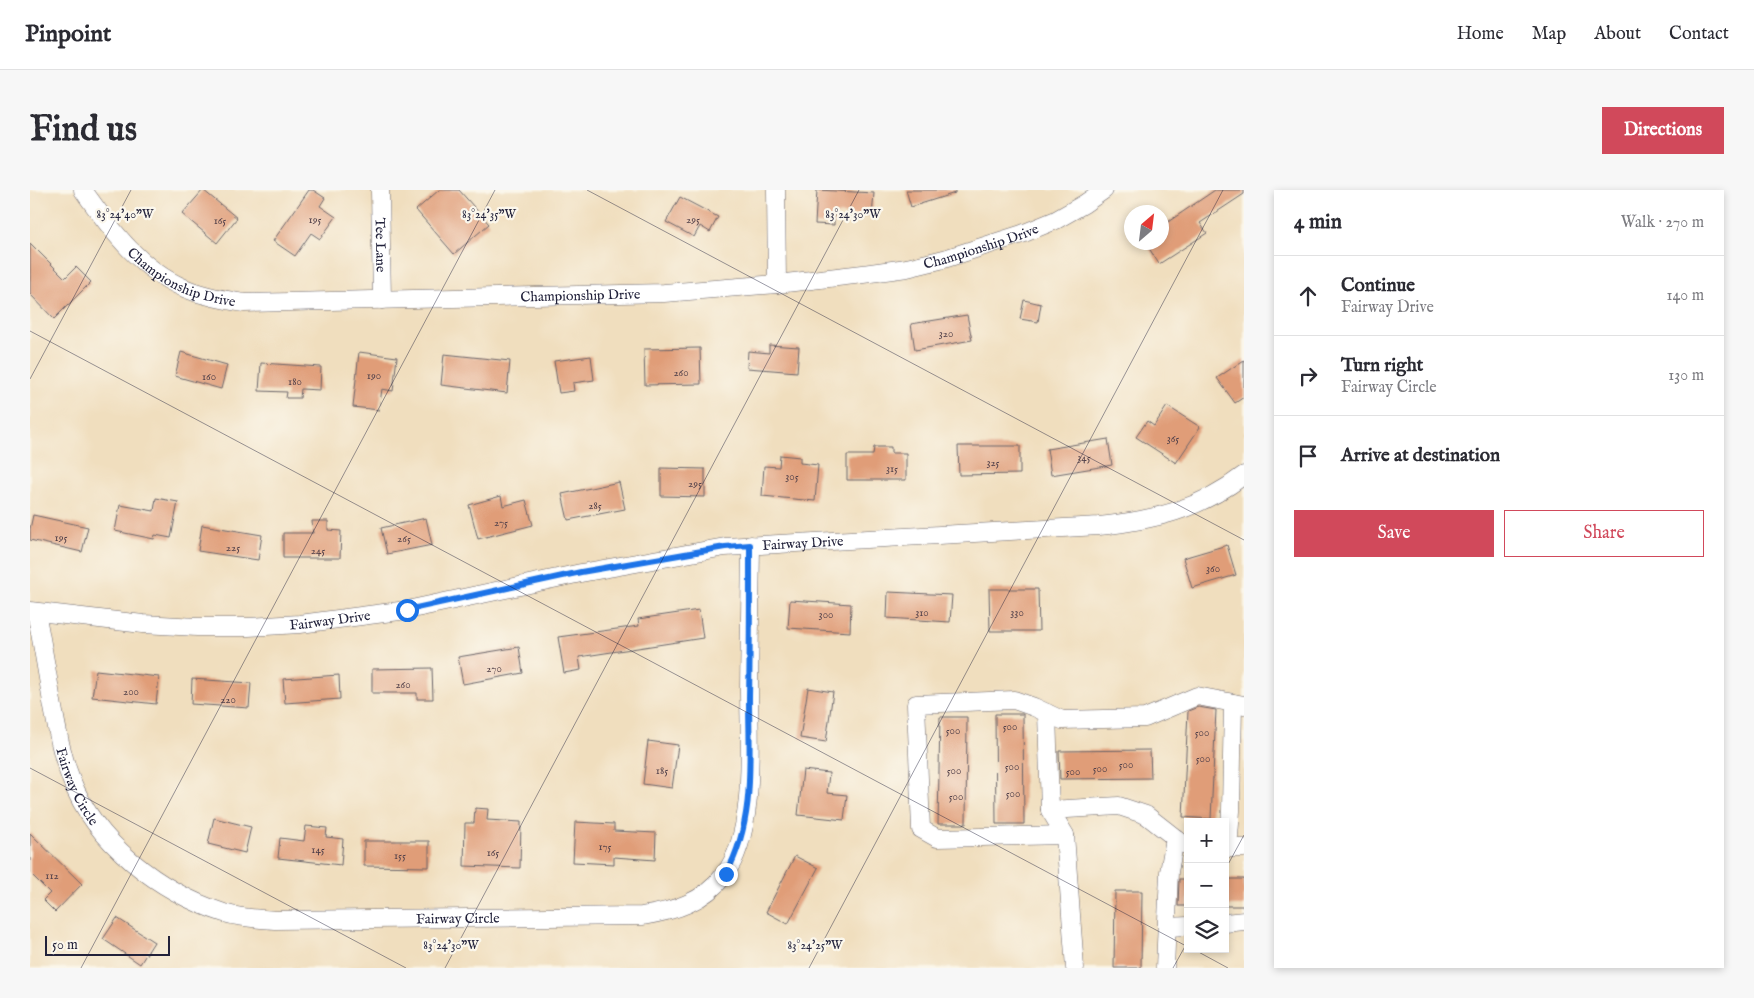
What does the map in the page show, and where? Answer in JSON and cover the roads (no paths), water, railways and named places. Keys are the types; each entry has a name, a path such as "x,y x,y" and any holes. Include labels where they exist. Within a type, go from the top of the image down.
{"street":[{"name":"Championship Drive","path":"83,190 128,249 145,265 189,290 214,298 244,303 664,294 777,284 907,268 944,259 1022,234 1056,220 1104,190"},
{"name":"Tee Lane","path":"380,190 382,300"},
{"path":"776,190 777,284"},
{"name":"Fairway Drive","path":"33,611 143,624 197,627 300,624 407,610 581,572 725,547 1099,526 1134,522 1171,513 1205,501 1244,475"},
{"name":"Fairway Circle","path":"33,611 60,743 71,780 86,808 104,834 129,859 176,892 225,913 250,918 276,920 642,916 668,912 688,905 711,890 726,874 735,857 742,836 748,792 750,545"},
{"path":"1065,835 937,838 921,830 916,704 1014,700 1062,720 1145,718 1197,696 1238,704 1231,811 1232,848"},
{"path":"1046,713 1050,810 1065,835 1075,968"},
{"path":"1050,810 1119,806 1146,815 1181,842 1169,872 1165,968"},
{"path":"1229,923 1244,921"},
{"path":"1168,927 1184,926"}]}
